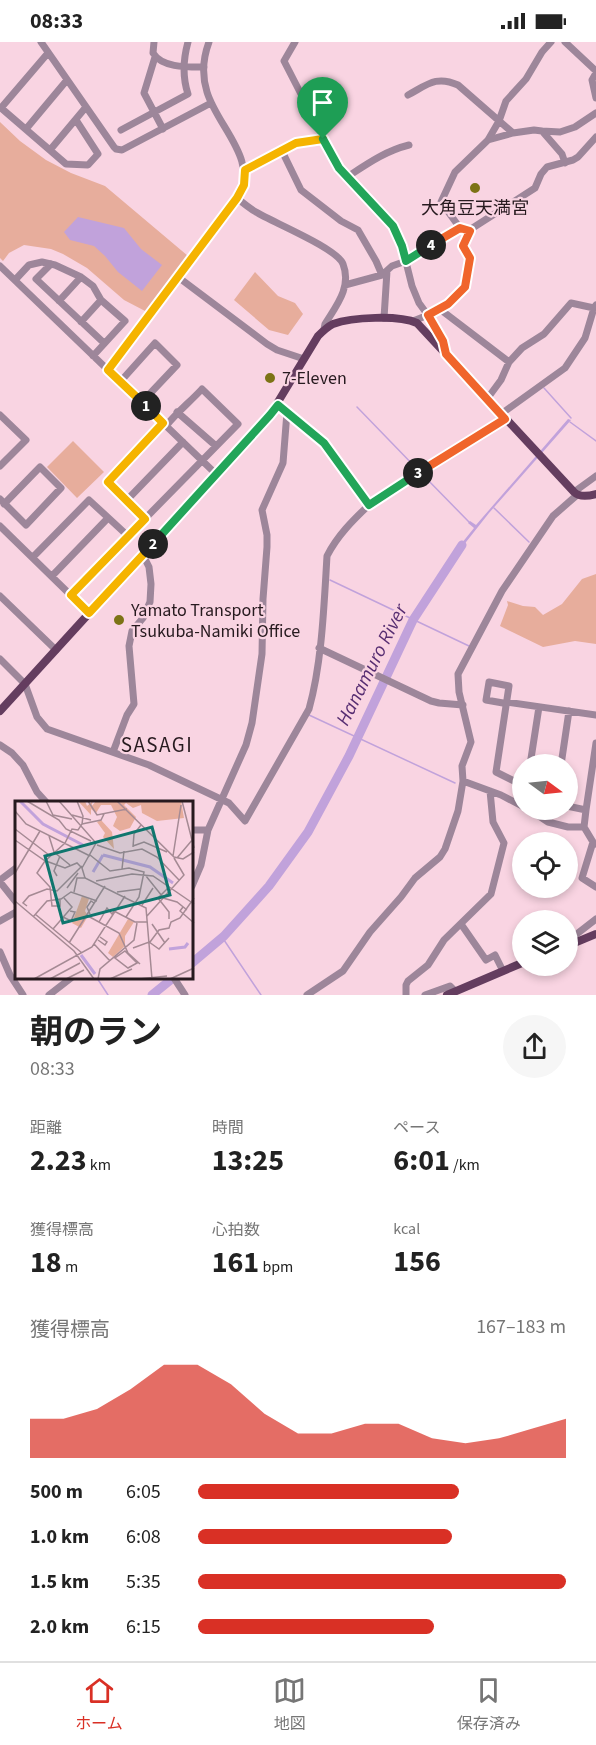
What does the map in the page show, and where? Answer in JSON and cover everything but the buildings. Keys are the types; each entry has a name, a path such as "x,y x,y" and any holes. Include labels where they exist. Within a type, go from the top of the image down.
{"main road":[{"path":"0,711 270,415 324,329 340,322 384,318 401,318 412,321 425,331 575,493 590,496 596,494"},
{"path":"578,941 596,934"},
{"path":"451,993 512,967"}],"street":[{"path":"41,42 114,147 119,150 211,103"},
{"path":"154,42 155,57 144,93 163,129"},
{"path":"121,130 188,94 184,81 184,67 188,42"},
{"path":"108,370 237,198 244,185 245,170 240,156 211,103 205,83 204,67 209,42"},
{"path":"295,42 284,61 333,159 393,226 402,246 412,286 443,341 446,354"},
{"path":"470,231 460,228 441,202 455,172 488,140 499,121 506,101 526,79 542,52 551,42"},
{"path":"565,42 596,72 592,80 596,98"},
{"path":"48,53 1,108 66,164 88,165 98,154 76,120"},
{"path":"155,57 163,62 184,67 204,67"},
{"path":"26,129 67,80"},
{"path":"408,96 437,80 450,81 458,85 513,133"},
{"path":"50,150 86,107"},
{"path":"488,140 534,130 560,132 575,127 596,113"},
{"path":"542,131 562,154 565,163"},
{"path":"412,321 441,310 465,287 470,258 463,246 470,231 536,188 541,174 547,167 578,157 596,137"},
{"path":"245,170 296,143 323,139"},
{"path":"347,177 394,148 409,145"},
{"path":"282,151 301,190 341,221 358,230 384,273 387,286 384,318"},
{"path":"237,198 256,212 297,232 337,257 343,265 345,285 340,302 324,329"},
{"path":"345,285 384,273 392,266 406,261 460,228"},
{"path":"15,280 29,265 42,262 81,277 93,286 101,300 125,321 93,356"},
{"path":"51,264 36,279 104,344"},
{"path":"0,267 216,474"},
{"path":"59,301 81,277"},
{"path":"178,277 267,344 277,350 304,359"},
{"path":"81,322 101,300"},
{"path":"0,659 25,684 37,717 44,727 149,765 221,798 229,803 245,821 309,710 314,691 327,556 341,534 369,505 503,417 564,368 585,338 595,307 571,303 544,334 522,348 509,362 501,380 487,399"},
{"path":"441,310 509,362"},
{"path":"120,381 155,344 170,358 177,365 142,402"},
{"path":"71,595 238,424 202,389 164,424 108,482 145,519"},
{"path":"278,405 324,443 369,505"},
{"path":"177,412 216,447"},
{"path":"194,881 201,865 208,830 246,745 252,723 262,654 267,535 262,510 283,463 286,412"},
{"path":"0,414 26,440 0,466"},
{"path":"126,501 183,442"},
{"path":"40,467 61,488 26,525 2,502 40,467"},
{"path":"307,995 343,971 370,932 415,878 440,857 445,849 458,811 463,781 462,766 471,742 459,692 458,674 502,591 553,516 575,493 596,476"},
{"path":"33,557 89,500 128,536"},
{"path":"52,576 108,518"},
{"path":"0,526 89,613"},
{"path":"113,752 134,705 129,646 132,631 150,602 149,567 143,555"},
{"path":"0,596 56,650"},
{"path":"319,648 431,701 463,705"},
{"path":"512,780 496,771 506,702 596,715"},
{"path":"532,754 539,707"},
{"path":"563,754 570,711"},
{"path":"596,743 592,797 586,810 584,827 594,843 582,878 596,887"},
{"path":"0,745 12,753 23,765 36,792 45,801"},
{"path":"463,781 512,801"},
{"path":"406,995 408,981 428,965 440,945 491,894 503,841 493,822 490,791"},
{"path":"578,808 586,810"},
{"path":"545,820 568,827 584,827"},
{"path":"194,830 208,830"},
{"path":"15,869 0,881 15,901"},
{"path":"0,921 15,913"},
{"path":"578,933 596,919"},
{"path":"461,924 486,960 495,955 503,971"},
{"path":"0,952 10,975 23,995"},
{"path":"175,980 183,993"},
{"path":"49,995 60,982"},
{"path":"425,995 450,987 451,993"}],"shaded area":[{"path":"0,122 20,141 46,160 71,173 105,186 188,256 147,312 124,300 87,268 51,249 24,245 9,253 3,261 0,258"},
{"path":"78,217 124,228 141,249 162,265 142,291 118,272 94,246 70,240 64,232"},
{"path":"255,272 278,296 295,303 303,314 288,335 269,330 234,300"},
{"path":"568,419 571,420 489,513 455,556 453,554 474,528 468,523 470,521 476,525"},
{"path":"73,441 104,472 77,498 47,467"},
{"path":"596,574 596,644 575,641 543,647 500,626 508,605 507,601 535,607 543,615 562,604 582,579"}],"waterway":[{"path":"544,388 571,418"},
{"path":"357,407 419,471"},
{"path":"570,422 596,441"},
{"path":"422,474 469,522"},
{"path":"494,508 529,542"},
{"name":"Hanamuro River","path":"194,961 224,936 269,886 308,832 349,756 413,620 462,545"},
{"path":"330,580 469,646"},
{"path":"309,715 455,783"},
{"path":"222,937 261,995"},
{"path":"98,980 108,995"},
{"name":"Hanamuro River","path":"152,995 171,980"}],"place":[{"name":"大角豆天満宮","path":"475,188"},
{"name":"7-Eleven","path":"270,378"},
{"name":"Yamato Transport Tsukuba-Namiki Office","path":"119,620"}],"district":[{"name":"SASAGI","path":"157,745"}],"route":[{"path":"323,139 339,168 393,226 406,261 460,228 470,231 463,246 470,258 465,287 441,310 428,315 443,341 446,354 505,419 369,505 324,443 278,405 89,613 71,595 145,519 108,482 163,423 108,370 237,198 244,185 245,170 296,143 323,139"}]}
